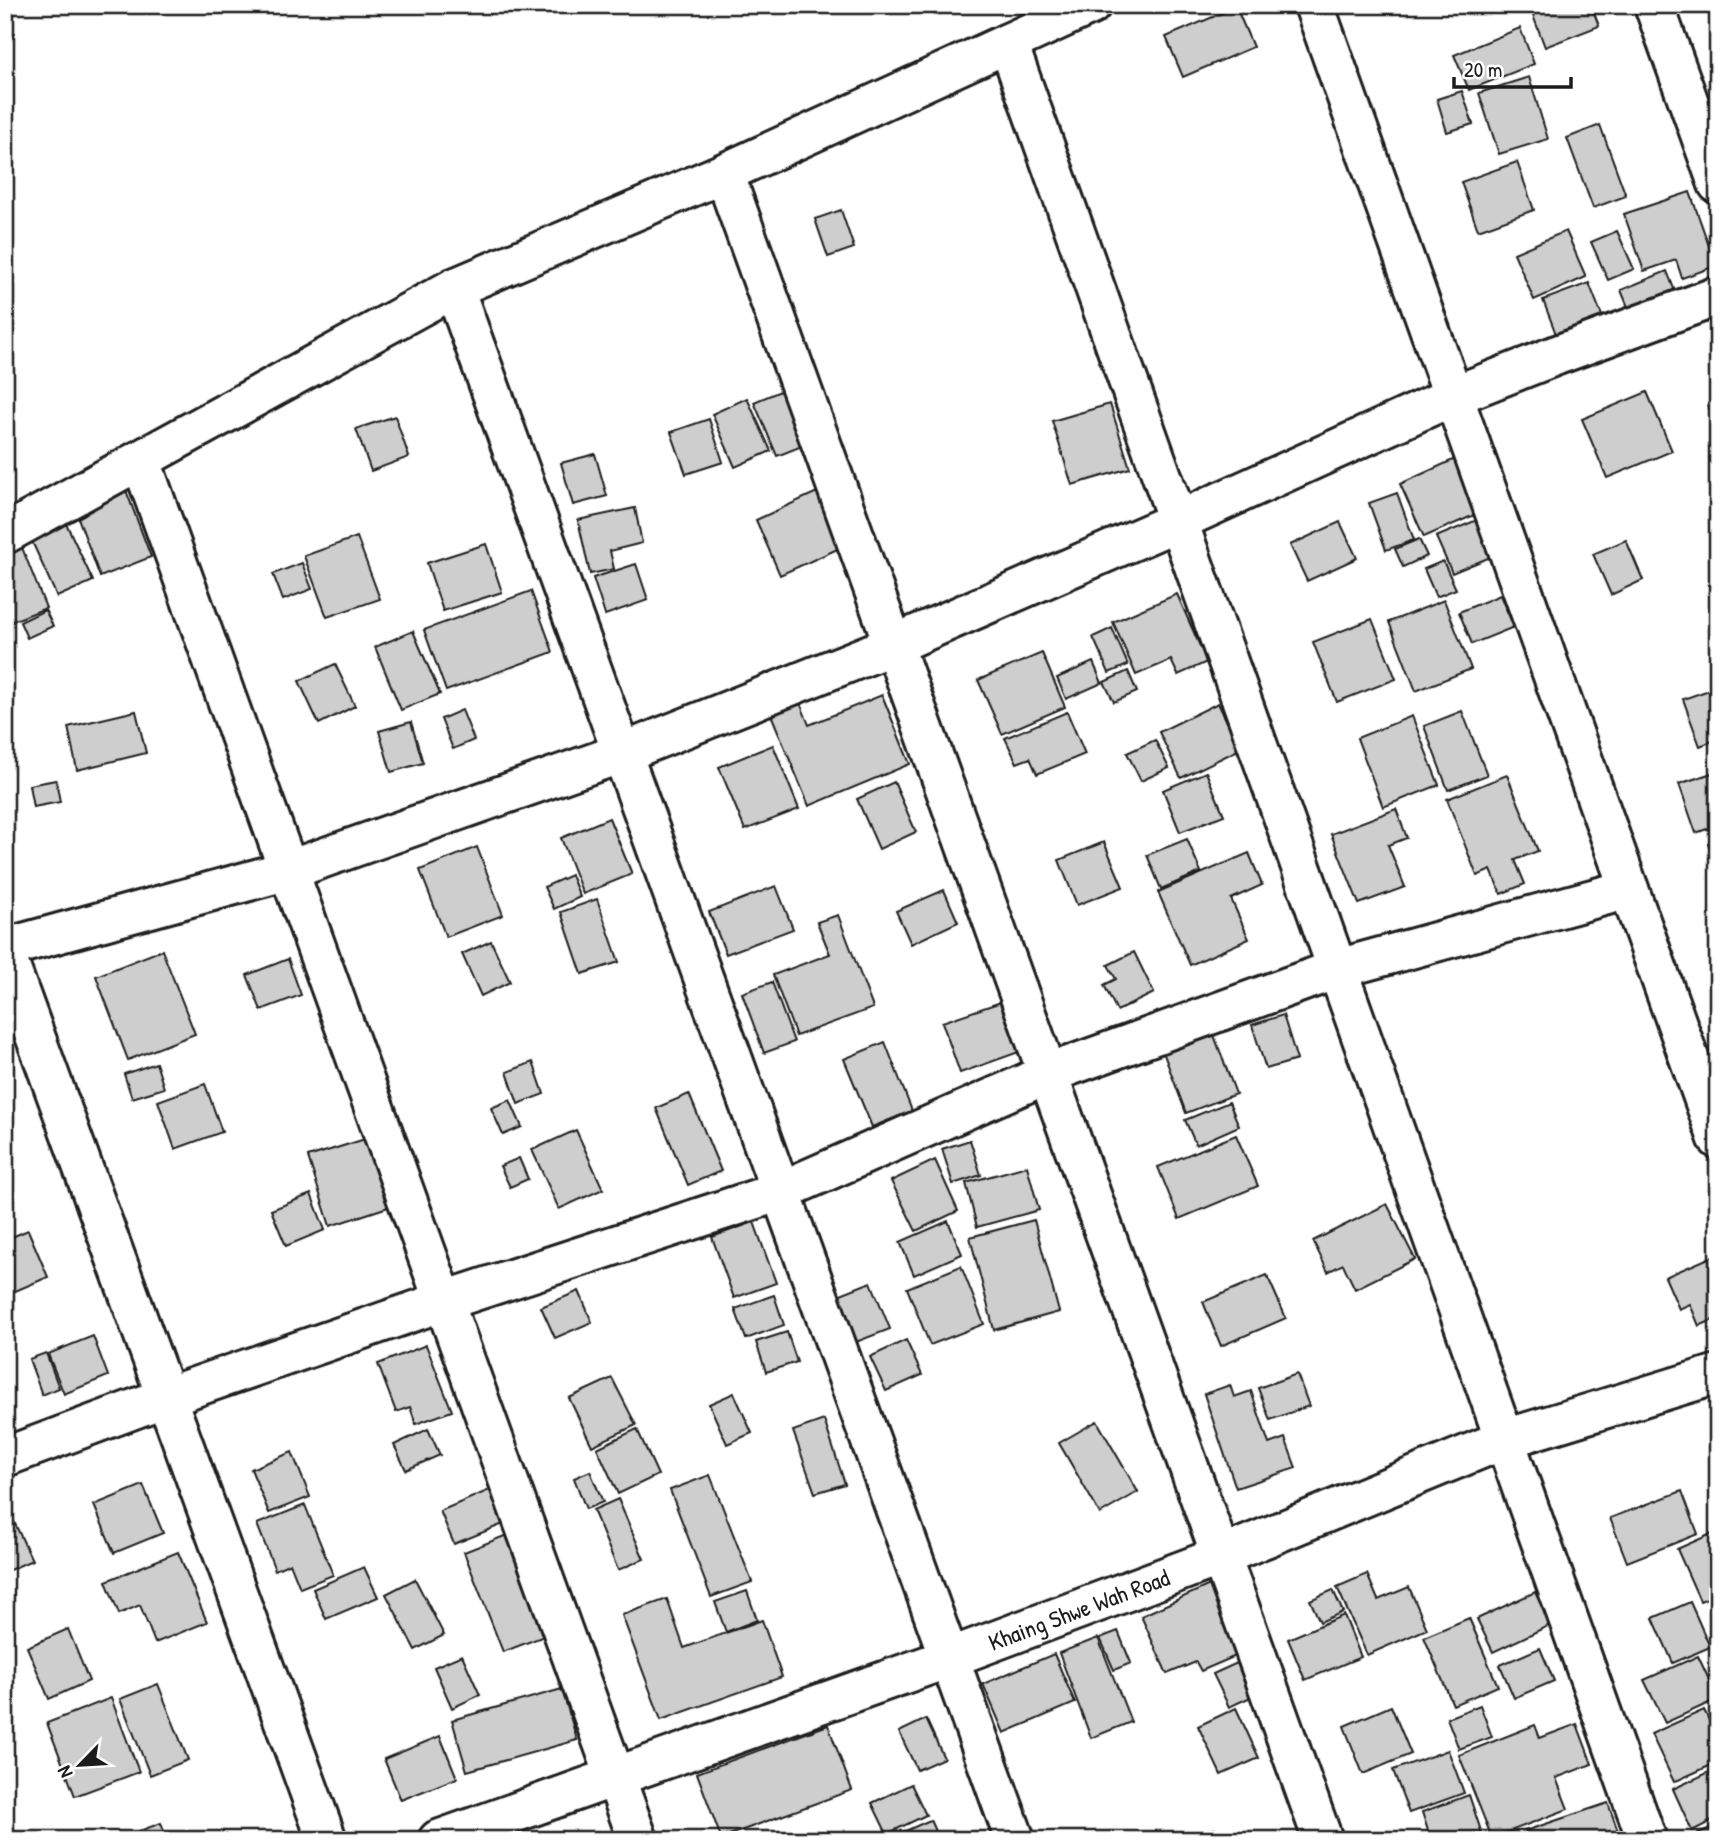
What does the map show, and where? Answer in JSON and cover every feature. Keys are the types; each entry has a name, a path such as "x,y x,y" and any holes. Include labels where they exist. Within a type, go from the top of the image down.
{"street":[{"path":"5,534 454,288 724,173 1091,5"},
{"path":"1314,5 1718,1139"},
{"path":"1654,5 1718,184"},
{"path":"1008,43 1647,1840"},
{"path":"724,173 1323,1840"},
{"path":"454,288 1015,1840"},
{"path":"327,1840 5,950 289,870 622,753 893,645 1178,521 1453,396 1718,296"},
{"path":"141,461 638,1840"},
{"path":"5,1457 166,1397 444,1301 781,1191 1047,1074 1337,969 1629,889"},
{"name":"Khaing Shwe Wah Road","path":"438,1840 949,1658 1221,1556 1505,1438 1718,1374"}],"building":[{"path":"1529,5 1591,5 1599,26 1545,47"},
{"path":"1236,7 1253,47 1183,77 1166,37"},
{"path":"1520,28 1534,64 1469,90 1454,55"},
{"path":"1529,77 1548,139 1499,154 1479,93"},
{"path":"1462,91 1473,124 1447,132 1437,99"},
{"path":"1600,125 1626,196 1593,208 1567,138"},
{"path":"1517,162 1534,210 1478,230 1461,182"},
{"path":"1690,192 1716,266 1682,278 1676,260 1644,271 1624,214"},
{"path":"841,210 854,248 828,257 815,219"},
{"path":"1566,231 1586,277 1534,300 1514,253"},
{"path":"1617,231 1634,269 1608,280 1591,242"},
{"path":"1667,271 1676,294 1630,312 1621,290"},
{"path":"1589,283 1602,316 1556,334 1543,300"},
{"path":"785,389 807,444 777,456 754,402"},
{"path":"1647,392 1672,451 1607,478 1582,419"},
{"path":"747,398 771,451 735,467 712,414"},
{"path":"1718,401 1718,437 1708,404"},
{"path":"1110,404 1130,468 1072,485 1052,421"},
{"path":"395,416 409,457 371,471 356,429"},
{"path":"709,419 723,462 686,474 671,432"},
{"path":"595,454 607,496 573,505 561,463"},
{"path":"1455,459 1479,513 1424,537 1400,484"},
{"path":"124,485 151,557 100,577 73,504"},
{"path":"817,492 842,547 780,575 756,520"},
{"path":"1397,493 1414,540 1386,550 1369,503"},
{"path":"635,508 642,543 610,551 614,569 590,574 578,520"},
{"path":"1477,520 1493,556 1452,573 1436,537"},
{"path":"65,521 93,581 57,597 30,537"},
{"path":"1340,522 1357,558 1307,581 1290,545"},
{"path":"357,537 380,599 327,617 304,556"},
{"path":"1419,539 1427,556 1403,567 1395,549"},
{"path":"19,540 46,608 5,624 5,545"},
{"path":"1626,540 1643,580 1611,595 1593,554"},
{"path":"486,544 502,592 443,611 427,563"},
{"path":"1443,561 1456,589 1436,597 1424,569"},
{"path":"302,563 312,589 283,600 273,574"},
{"path":"636,564 648,600 605,615 593,578"},
{"path":"531,591 553,652 446,691 424,630"},
{"path":"1177,594 1207,662 1178,675 1171,660 1136,675 1113,622"},
{"path":"1500,595 1514,627 1472,644 1459,612"},
{"path":"1444,600 1471,669 1416,691 1389,622"},
{"path":"45,610 53,626 27,638 20,622"},
{"path":"1372,619 1396,679 1337,702 1313,642"},
{"path":"1112,628 1128,665 1109,673 1093,637"},
{"path":"413,631 440,694 401,710 375,647"},
{"path":"1042,653 1065,707 1002,734 978,680"},
{"path":"1093,662 1102,683 1066,699 1057,678"},
{"path":"335,664 355,706 319,724 299,681"},
{"path":"1128,671 1137,692 1114,702 1104,682"},
{"path":"1718,687 1718,739 1700,746 1683,699"},
{"path":"882,695 910,764 809,806 770,712 799,700 809,725"},
{"path":"1218,703 1240,749 1181,778 1159,732"},
{"path":"462,710 474,740 453,749 441,719"},
{"path":"136,711 146,753 77,770 68,727"},
{"path":"1462,711 1487,775 1448,790 1424,726"},
{"path":"1067,712 1085,754 1037,774 1030,758 1017,763 1005,738"},
{"path":"1412,716 1439,785 1383,807 1357,738"},
{"path":"411,722 423,763 391,772 379,731"},
{"path":"1155,740 1169,768 1141,781 1127,753"},
{"path":"773,745 799,809 745,830 719,767"},
{"path":"1718,771 1718,825 1696,833 1679,784"},
{"path":"1206,772 1224,815 1180,832 1163,790"},
{"path":"1507,775 1538,851 1515,860 1525,884 1501,894 1491,870 1477,876 1447,799"},
{"path":"56,780 60,802 33,807 29,785"},
{"path":"894,782 916,832 879,849 857,799"},
{"path":"1396,809 1407,838 1388,845 1405,887 1359,904 1331,834"},
{"path":"609,818 632,874 583,894 561,838"},
{"path":"1187,839 1201,872 1161,889 1147,855"},
{"path":"1718,839 1718,867 1708,843"},
{"path":"1104,842 1123,887 1077,905 1059,860"},
{"path":"477,847 503,915 446,937 420,870"},
{"path":"1249,853 1262,885 1231,899 1249,939 1190,965 1158,892"},
{"path":"571,875 580,897 554,909 544,887"},
{"path":"776,886 793,929 726,954 709,912"},
{"path":"944,890 958,922 911,944 896,911"},
{"path":"597,899 619,962 582,974 561,912"},
{"path":"838,915 873,1008 796,1036 773,975 830,954 817,922"},
{"path":"491,941 510,982 481,996 462,954"},
{"path":"162,950 195,1034 128,1060 96,976"},
{"path":"1134,952 1154,993 1117,1011 1104,985 1116,979 1108,965"},
{"path":"288,959 301,995 261,1010 247,975"},
{"path":"772,982 794,1042 764,1053 742,993"},
{"path":"1001,1002 1019,1052 960,1073 942,1022"},
{"path":"1283,1015 1297,1060 1266,1069 1252,1025"},
{"path":"1212,1030 1236,1094 1186,1113 1162,1049"},
{"path":"885,1042 912,1111 872,1127 844,1059"},
{"path":"533,1062 544,1094 518,1104 507,1072"},
{"path":"156,1063 164,1088 132,1098 124,1074"},
{"path":"205,1084 222,1132 175,1149 158,1101"},
{"path":"689,1094 721,1171 688,1185 656,1108"},
{"path":"510,1100 522,1127 503,1135 491,1108"},
{"path":"1229,1102 1239,1126 1196,1145 1185,1120"},
{"path":"576,1130 603,1189 559,1209 532,1150"},
{"path":"1236,1135 1258,1186 1179,1219 1158,1167"},
{"path":"365,1139 388,1207 330,1226 308,1157"},
{"path":"970,1140 981,1175 953,1184 942,1149"},
{"path":"519,1158 528,1179 510,1187 500,1166"},
{"path":"935,1160 958,1211 916,1231 891,1181"},
{"path":"1027,1166 1039,1210 977,1227 966,1183"},
{"path":"311,1194 325,1230 286,1246 271,1210"},
{"path":"1387,1204 1415,1259 1355,1289 1343,1264 1328,1272 1313,1241"},
{"path":"1034,1220 1059,1312 994,1330 970,1237"},
{"path":"948,1221 962,1254 914,1275 900,1242"},
{"path":"754,1222 776,1283 734,1298 712,1237"},
{"path":"28,1230 48,1277 6,1295 5,1240"},
{"path":"1718,1254 1718,1318 1699,1326 1690,1304 1679,1309 1665,1277"},
{"path":"961,1266 984,1324 930,1345 907,1288"},
{"path":"1267,1275 1286,1318 1221,1346 1203,1302"},
{"path":"871,1282 890,1329 856,1342 838,1295"},
{"path":"579,1291 592,1322 555,1338 541,1307"},
{"path":"774,1295 784,1325 746,1339 735,1309"},
{"path":"787,1332 797,1362 766,1372 756,1342"},
{"path":"93,1336 108,1376 64,1394 48,1354"},
{"path":"906,1340 922,1375 886,1391 870,1357"},
{"path":"426,1345 452,1411 416,1424 410,1407 396,1412 378,1364"},
{"path":"46,1353 59,1388 42,1395 29,1359"},
{"path":"1297,1374 1309,1406 1270,1420 1258,1388"},
{"path":"612,1378 636,1425 592,1446 569,1398"},
{"path":"1230,1385 1234,1397 1251,1391 1269,1444 1285,1438 1296,1468 1236,1488 1204,1394"},
{"path":"734,1393 752,1433 727,1444 709,1404"},
{"path":"824,1420 845,1484 815,1493 793,1431"},
{"path":"1097,1421 1138,1492 1100,1514 1059,1443"},
{"path":"428,1429 440,1455 406,1470 394,1445"},
{"path":"637,1429 658,1475 618,1494 597,1448"},
{"path":"292,1452 310,1497 269,1513 251,1469"},
{"path":"590,1471 603,1502 586,1509 574,1478"},
{"path":"710,1475 752,1582 711,1597 670,1490"},
{"path":"143,1485 163,1533 114,1553 94,1505"},
{"path":"492,1489 506,1523 454,1544 440,1511"},
{"path":"1682,1491 1698,1534 1627,1562 1610,1518"},
{"path":"618,1499 644,1559 618,1570 593,1510"},
{"path":"305,1505 333,1575 300,1588 290,1563 275,1570 257,1524"},
{"path":"9,1511 32,1560 5,1572 5,1513"},
{"path":"1718,1531 1718,1594 1700,1601 1677,1549"},
{"path":"512,1533 552,1633 503,1652 464,1552"},
{"path":"178,1552 207,1622 155,1643 140,1605 119,1614 106,1581"},
{"path":"364,1567 378,1597 326,1619 313,1589"},
{"path":"1367,1574 1378,1600 1409,1587 1427,1629 1367,1655 1337,1587"},
{"path":"415,1579 444,1635 415,1650 386,1594"},
{"path":"1214,1583 1245,1652 1201,1671 1196,1662 1167,1674 1141,1616"},
{"path":"1333,1590 1343,1612 1320,1622 1310,1600"},
{"path":"747,1591 757,1620 726,1632 715,1602"},
{"path":"1535,1592 1550,1625 1493,1652 1477,1619"},
{"path":"667,1599 684,1648 762,1620 782,1677 661,1720 622,1615"},
{"path":"1690,1602 1710,1647 1673,1663 1653,1618"},
{"path":"1344,1615 1361,1657 1305,1680 1288,1639"},
{"path":"1469,1618 1498,1686 1453,1705 1424,1637"},
{"path":"68,1629 89,1681 49,1699 27,1647"},
{"path":"1118,1631 1131,1663 1114,1670 1100,1638"},
{"path":"1098,1638 1131,1722 1091,1738 1059,1653"},
{"path":"1540,1648 1554,1681 1514,1698 1500,1665"},
{"path":"1054,1654 1075,1703 1004,1733 983,1684"},
{"path":"462,1655 480,1695 452,1708 434,1667"},
{"path":"1698,1656 1718,1699 1665,1723 1644,1680"},
{"path":"1237,1663 1253,1696 1229,1707 1213,1674"},
{"path":"158,1684 188,1760 150,1775 120,1699"},
{"path":"562,1689 577,1740 467,1771 452,1720"},
{"path":"111,1698 139,1772 75,1796 47,1723"},
{"path":"1480,1705 1492,1737 1459,1749 1447,1718"},
{"path":"1391,1706 1411,1754 1363,1774 1344,1726"},
{"path":"1236,1708 1259,1758 1221,1775 1198,1726"},
{"path":"1704,1710 1718,1739 1718,1762 1674,1782 1651,1734"},
{"path":"926,1719 944,1758 917,1770 899,1732"},
{"path":"1577,1724 1592,1764 1556,1778 1568,1809 1492,1838 1459,1755 1535,1725 1540,1738"},
{"path":"828,1725 852,1790 721,1838 697,1773"},
{"path":"440,1736 457,1778 401,1800 384,1759"},
{"path":"1448,1750 1464,1793 1409,1813 1393,1770"},
{"path":"1718,1768 1718,1818 1692,1831 1673,1789"},
{"path":"911,1784 926,1815 887,1834 872,1803"},
{"path":"1469,1795 1484,1840 1431,1840 1422,1812"},
{"path":"1608,1803 1621,1840 1528,1840 1525,1831"},
{"path":"930,1820 939,1840 885,1840"},
{"path":"161,1823 167,1840 115,1840"},
{"path":"1718,1825 1718,1840 1701,1840 1698,1833"},
{"path":"1214,1829 1219,1840 1192,1840"}]}
